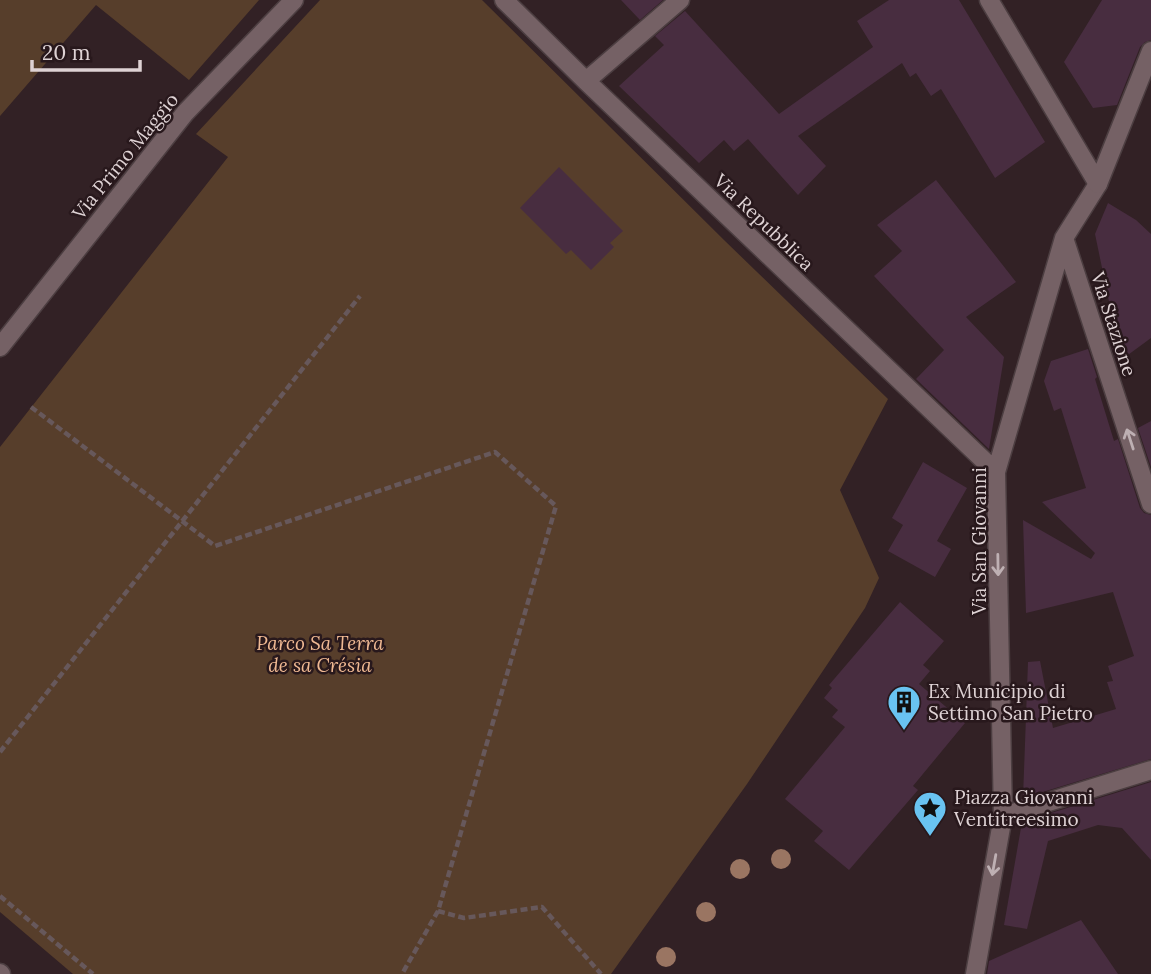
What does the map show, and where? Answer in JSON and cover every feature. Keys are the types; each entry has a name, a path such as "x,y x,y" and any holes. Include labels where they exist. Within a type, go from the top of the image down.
{"street":[{"name":"Via Primo Maggio","path":"0,347 185,113 294,0"},
{"name":"Via Repubblica","path":"504,0 996,472"},
{"path":"586,81 680,0"},
{"path":"989,0 1098,184"},
{"name":"Via San Giovanni","path":"975,974 1003,816 996,472 1064,238 1098,184 1151,51"},
{"name":"Via Stazione","path":"1064,238 1151,504"},
{"path":"1003,816 1151,771"}],"path":[{"path":"0,752 360,296"},
{"path":"31,407 215,546 495,452 556,506 438,911 402,974"},
{"path":"0,896 93,974"},
{"path":"438,911 464,918 542,907 601,974"}],"green space":[{"path":"0,0 259,0 189,80 96,5 0,116"},
{"name":"Parco Sa Terra de sa Crésia","path":"320,0 482,0 888,399 840,490 879,578 865,608 747,784 611,974 73,974 0,912 0,447 228,157 196,134"}],"building":[{"path":"621,0 663,0 640,20"},
{"path":"889,0 959,0 1045,142 995,178 941,89 931,96 916,73 910,77 902,63 798,136 826,166 798,195 748,139 734,151 724,140 699,163 619,86 664,45 655,36 685,11 779,114 873,47 857,21"},
{"path":"1102,0 1151,0 1151,40 1140,47 1117,105 1093,108 1064,62"},
{"path":"559,167 623,231 610,243 614,247 591,270 571,250 566,254 520,208"},
{"path":"936,180 1016,282 966,317 1004,357 989,449 916,379 944,350 874,276 902,251 877,225"},
{"path":"1108,203 1136,220 1151,234 1151,338 1117,363 1110,342 1117,340 1095,234"},
{"path":"1088,349 1114,441 1118,439 1140,508 1151,515 1151,759 1023,798 1028,662 1040,661 1053,728 1116,709 1107,682 1113,681 1108,666 1134,656 1113,592 1026,613 1023,520 1091,559 1095,553 1042,502 1086,488 1061,408 1054,411 1044,381 1051,361"},
{"path":"1151,421 1151,467 1138,428"},
{"path":"923,462 967,488 937,541 951,549 935,577 888,551 903,525 892,518"},
{"name":"Ex Municipio di Settimo San Pietro","path":"900,602 944,641 923,665 930,671 919,684 965,723 913,786 918,790 849,870 814,841 823,831 785,799 845,727 832,717 838,710 824,698 832,688 829,685"},
{"path":"1151,782 1151,860 1122,828 1098,825 1048,841 1027,929 1004,925 1022,822"},
{"path":"1081,920 1118,974 987,974 989,961"}],"place":[{"name":"Ex Municipio di Settimo San Pietro","path":"904,732"},
{"name":"Piazza Giovanni Ventitreesimo","path":"930,838"}]}
